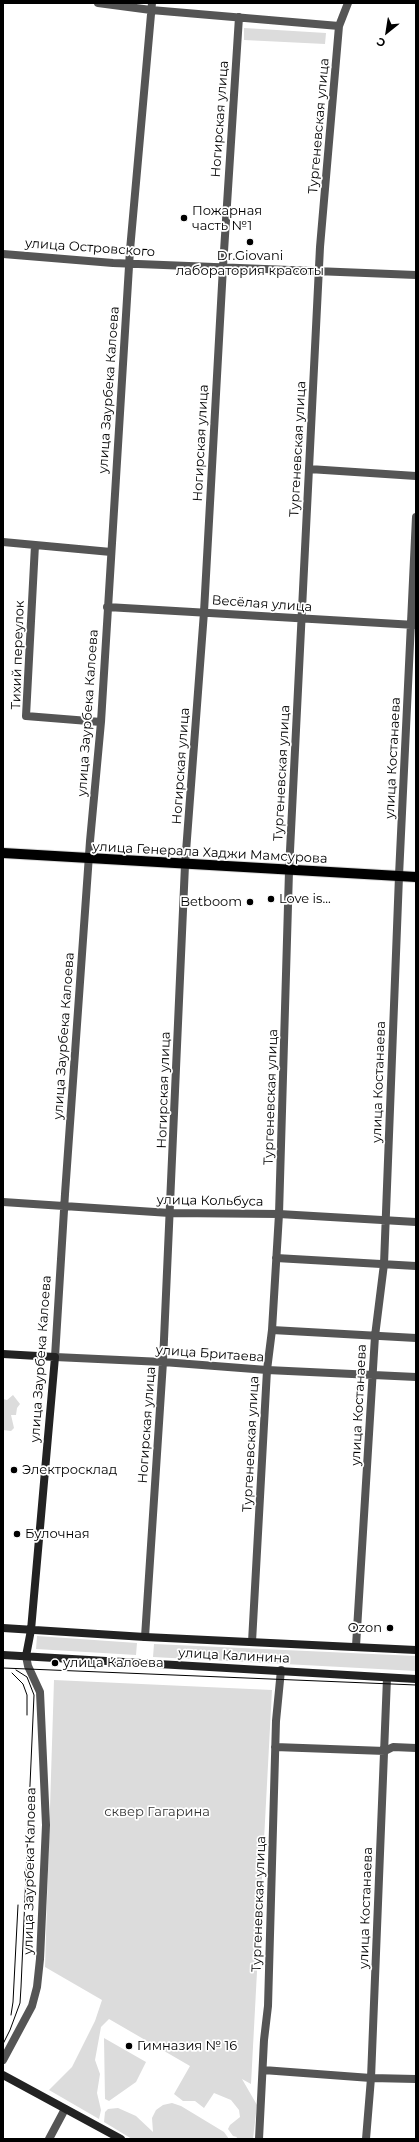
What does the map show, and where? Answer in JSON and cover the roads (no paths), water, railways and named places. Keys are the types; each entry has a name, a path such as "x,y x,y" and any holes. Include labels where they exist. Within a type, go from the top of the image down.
{"main road":[{"name":"улица Генерала Хаджи Мамсурова","path":"3,853 185,865 416,877"},
{"name":"улица Бритаева","path":"3,1354 55,1357"},
{"name":"улица Заурбека Калоева","path":"26,1656 31,1630 55,1357"},
{"name":"улица Калинина","path":"3,1628 145,1637 416,1650"},
{"name":"улица Калинина","path":"3,1655 416,1679"},
{"path":"3,2075 121,2139"}],"street":[{"path":"98,3 151,6 339,26"},
{"name":"Тургеневская улица","path":"252,1642 267,1370 272,1330 279,1214 289,871 319,270 339,26 348,3"},
{"name":"улица Заурбека Калоева","path":"55,1357 64,1206 89,859 101,722 129,264 151,6"},
{"name":"Ногирская улица","path":"145,1637 163,1362 185,865 204,612 223,267 239,16"},
{"name":"улица Островского","path":"3,254 129,264 319,270 416,276"},
{"path":"309,469 416,476"},
{"name":"улица Костанаева","path":"356,1646 374,1375 375,1336 384,1264 399,876 414,625 416,517"},
{"path":"3,542 111,552"},
{"name":"Тихий переулок","path":"35,545 26,716 101,722"},
{"name":"Весёлая улица","path":"107,607 414,625"},
{"name":"улица Кольбуса","path":"3,1202 170,1213 279,1214 416,1222"},
{"path":"276,1258 416,1266"},
{"path":"272,1330 416,1338"},
{"name":"улица Бритаева","path":"55,1357 163,1362 267,1370 416,1377"},
{"name":"улица Заурбека Калоева","path":"3,2060 32,2006 37,1987 40,1959 46,1825 40,1692 28,1666 26,1656"},
{"name":"Тургеневская улица","path":"259,2139 268,1991 275,1747 280,1670"},
{"name":"улица Костанаева","path":"366,2139 371,2078 387,1678"},
{"path":"275,1747 385,1752 393,1747 416,1748"},
{"path":"263,2070 371,2078 416,2079"},
{"path":"49,2139 65,2109"}],"tram line":[{"path":"3,1668 416,1685"},
{"path":"3,2044 20,2003 34,1695 27,1677 16,1670"},
{"path":"12,1673 23,1684 27,1695 27,1715"},
{"path":"11,2015 18,1905"}],"place":[{"name":"Пожарная часть №1","path":"184,218"},
{"name":"Dr.Giovani лаборатория красоты","path":"250,242"},
{"name":"Love is...","path":"271,899"},
{"name":"Betboom","path":"250,902"},
{"name":"Электросклад","path":"14,1470"},
{"name":"Булочная","path":"17,1534"},
{"name":"Ozon","path":"390,1628"},
{"name":"улица Калоева","path":"55,1663"},
{"name":"Гимназия № 16","path":"129,2046"}],"park label":[{"name":"сквер Гагарина","path":"157,1812"}]}
